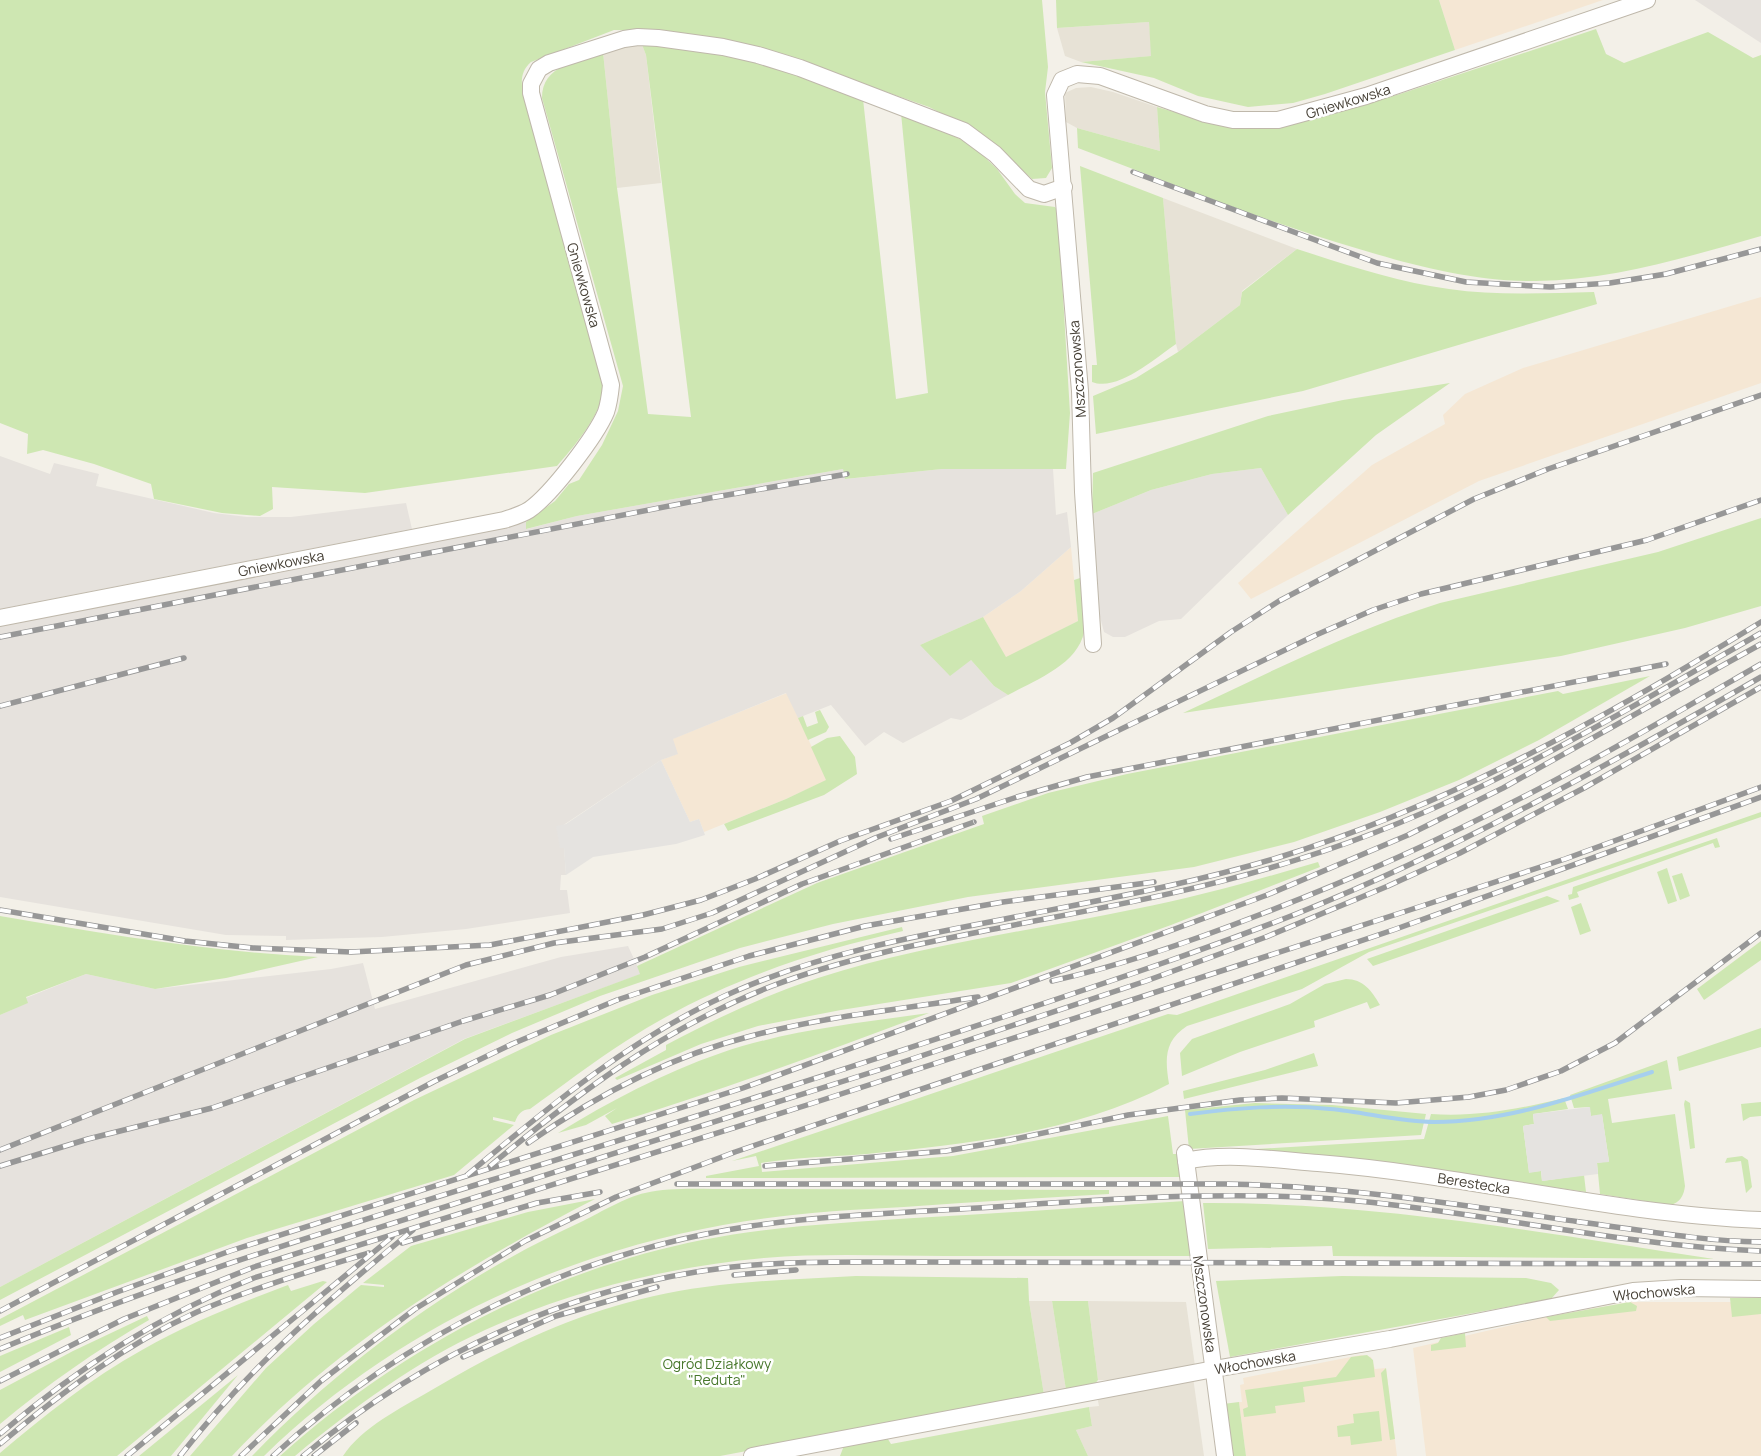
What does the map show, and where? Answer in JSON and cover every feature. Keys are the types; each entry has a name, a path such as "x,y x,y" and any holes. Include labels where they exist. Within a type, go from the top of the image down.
{"street":[{"name":"Gniewkowska","path":"1055,95 1062,80 1077,74 1088,74 1118,82 1205,114 1233,120 1278,120 1366,96 1647,0"},
{"name":"Gniewkowska","path":"0,618 504,520 520,515 535,506 559,479 600,424 610,398 608,370 531,92 531,84 535,75 549,64 624,39 638,37 695,43 758,55 818,75 964,131 994,154 1029,190 1044,194 1064,187"},
{"name":"Mszczonowska","path":"1055,95 1080,391 1083,492 1094,644"},
{"name":"Mszczonowska","path":"1186,1157 1225,1456"},
{"name":"Berestecka","path":"1186,1157 1273,1159 1371,1167 1694,1216 1761,1220"},
{"name":"Włochowska","path":"752,1456 1214,1369 1390,1339 1633,1291 1681,1288 1761,1289"}],"shaded area":[{"path":"1439,0 1603,0 1455,50"},
{"path":"1695,0 1761,0 1761,43"},
{"path":"1149,22 1152,56 1081,62 1065,56 1057,28"},
{"path":"641,42 646,55 661,183 617,188 603,52"},
{"path":"1091,87 1113,92 1157,107 1160,151 1077,128 1066,122 1065,93 1076,88"},
{"path":"1163,198 1297,249 1242,291 1240,305 1178,352 1176,344"},
{"path":"1761,297 1761,383 1479,481 1251,599 1238,583 1372,465 1445,424 1443,415 1465,394 1523,368"},
{"path":"0,456 50,474 54,463 99,474 96,486 214,513 247,517 291,517 406,503 412,529 0,609"},
{"path":"1261,468 1288,515 1181,619 1159,621 1125,637 1113,637 1104,632 1099,613 1092,514 1151,490 1212,474"},
{"path":"843,469 846,479 942,469 1053,469 1056,515 1067,512 1071,547 1021,591 983,617 920,645 971,660 994,686 1008,695 961,720 951,718 903,743 884,732 865,746 831,705 798,718 786,693 673,739 678,754 661,760 562,826 560,847 564,847 566,875 561,875 560,890 567,890 570,913 466,929 382,937 286,940 286,936 226,935 0,897 0,624 526,522 527,529 577,516"},
{"path":"1071,547 1078,621 1006,658 983,617 1021,591"},
{"path":"787,693 827,780 786,799 704,832 699,819 690,822 661,760 677,754 672,739"},
{"path":"661,760 690,822 699,819 705,835 676,844 593,857 566,875 564,848 560,848 556,826 566,824"},
{"path":"628,946 641,974 464,1039 0,1287 0,1015 27,1003 26,998 86,974 155,989 331,969 363,963 375,1009 561,957"},
{"path":"1590,1107 1591,1116 1602,1114 1609,1162 1597,1163 1598,1174 1542,1181 1541,1171 1529,1173 1523,1126 1534,1124 1533,1114"},
{"path":"1029,1301 1052,1301 1066,1390 1044,1395"},
{"path":"1088,1301 1186,1302 1195,1366 1119,1380 1098,1380"},
{"path":"1630,1302 1761,1302 1761,1456 1426,1456 1413,1348 1546,1317"},
{"path":"1361,1355 1371,1357 1375,1369 1386,1368 1397,1456 1246,1456 1239,1402 1242,1402 1240,1385 1244,1384 1243,1378"},
{"path":"1193,1377 1204,1456 1088,1456 1076,1430 1092,1426 1089,1407 1099,1406 1097,1396"}],"green space":[{"path":"0,0 1042,0 1048,67 1045,92 1052,168 1046,178 1032,179 982,134 929,107 801,62 732,42 669,31 614,30 531,62 523,72 524,97 602,382 603,390 598,410 585,431 557,466 365,493 272,487 273,509 260,516 222,513 154,499 151,484 94,464 43,450 27,454 28,434 0,423"},
{"path":"1056,0 1439,0 1455,50 1293,103 1248,107 1198,96 1154,78 1081,62 1151,56 1149,22 1057,28"},
{"path":"1596,29 1606,54 1624,63 1708,32 1753,58 1761,55 1761,236 1622,272 1565,280 1513,281 1491,279 1424,267 1323,238 1217,201 1078,148 1077,128 1160,151 1157,107 1202,120 1294,123 1400,94"},
{"path":"641,42 745,58 780,68 863,99 896,399 928,393 901,113 971,144 997,169 1015,194 1025,203 1055,207 1058,212 1070,413 1066,469 942,469 845,479 843,469 577,516 526,529 526,522 555,501 569,484 579,480 602,445 618,411 623,386 542,98 548,78 554,72 572,62 603,52 617,188 648,414 691,417 646,55"},
{"path":"1080,166 1163,198 1176,344 1136,372 1113,382 1102,384 1092,382 1092,365 1097,365"},
{"path":"1297,249 1372,272 1430,286 1503,293 1594,292 1597,304 1303,391 1096,434 1093,396 1136,378 1178,352 1240,305 1242,292"},
{"path":"1450,383 1376,435 1288,515 1261,468 1212,474 1151,490 1092,514 1093,473 1268,416 1343,400"},
{"path":"1761,518 1761,606 1685,628 1561,656 1183,713 1310,654 1407,614 1440,603 1658,552"},
{"path":"1080,578 1085,625 1082,638 1076,650 1067,660 1045,676 1008,695 994,686 971,660 950,676 920,645 983,617 1006,657 1078,621 1074,580"},
{"path":"1650,676 1539,740 1459,780 1380,812 1294,842 1194,867 968,897 833,924 740,948 600,996 512,1033 420,1078 0,1300 0,1287 465,1039 640,974 637,966 817,883 984,824 982,816 1048,793 1127,774 1558,691 1563,694"},
{"path":"820,710 829,727 826,732 808,740 798,718 803,716 807,727 818,723 815,712"},
{"path":"840,736 855,757 857,774 824,795 728,831 724,824 786,799 826,780 811,747 827,738"},
{"path":"1761,812 1761,817 1369,952 1302,989 1187,1026 1179,1032 1170,1044 1167,1059 1169,1084 1098,1114 1022,1133 944,1146 867,1154 787,1159 761,1163 762,1172 953,1156 1168,1116 1173,1154 1178,1154 1181,1177 706,1178 706,1176 759,1166 756,1156 732,1161 1168,1014 1177,1015"},
{"path":"1717,838 1720,847 1715,848 1713,843 1577,892 1579,897 1569,900 1568,895 1572,894 1573,887"},
{"path":"1318,862 1320,867 1171,925 1011,983 841,1010 758,1026 701,1044 617,1080 615,1078 666,1050 666,1045 740,1008 798,985 857,966 936,947 1181,899 1250,882"},
{"path":"1667,868 1677,901 1668,904 1657,872"},
{"path":"1682,873 1690,896 1680,900 1672,876"},
{"path":"1547,896 1560,901 1373,966 1367,959"},
{"path":"1581,903 1591,931 1580,935 1571,907"},
{"path":"0,916 198,947 318,957 226,978 155,989 86,974 26,997 28,1003 0,1015"},
{"path":"902,927 903,931 831,950 760,974 725,988 658,1021 602,1057 530,1109 522,1111 515,1122 493,1117 493,1120 514,1125 454,1175 247,1238 25,1320 23,1315 0,1326 0,1319 414,1100 551,1035 652,995 739,967"},
{"path":"1761,941 1761,960 1704,1000 1697,989"},
{"path":"1346,979 1357,981 1366,987 1380,1005 1370,1009 1367,1002 1314,1021 1315,1027 1240,1052 1182,1076 1180,1053 1192,1039 1290,1004 1325,984"},
{"path":"929,1013 772,1071 612,1124 605,1116 617,1108 586,1125 558,1133 637,1088 678,1069 721,1053 772,1038 798,1033"},
{"path":"1761,1028 1761,1047 1679,1071 1677,1057"},
{"path":"1314,1053 1318,1066 1184,1099 1183,1091 1265,1070"},
{"path":"1667,1060 1672,1089 1608,1099 1612,1123 1675,1114 1685,1186 1684,1192 1679,1200 1670,1205 1600,1194 1597,1163 1609,1161 1602,1115 1591,1116 1589,1107 1574,1108 1570,1095"},
{"path":"1564,1098 1568,1109 1533,1114 1534,1124 1523,1126 1529,1172 1541,1171 1542,1181 1584,1175 1586,1192 1372,1161 1240,1150 1424,1139 1431,1114 1448,1115 1498,1111"},
{"path":"1685,1100 1690,1103 1695,1148 1690,1149 1684,1104"},
{"path":"1761,1102 1761,1116 1750,1117 1743,1121 1741,1104"},
{"path":"1255,1103 1332,1105 1426,1114 1421,1135 1189,1149 1185,1110"},
{"path":"1742,1156 1748,1160 1752,1187 1746,1193 1741,1161 1725,1163 1727,1158"},
{"path":"681,1189 1109,1190 1109,1194 836,1211 768,1218 723,1225 659,1239 597,1257 536,1280 476,1306 419,1337 364,1373 313,1412 264,1456 252,1456 326,1386 407,1323 449,1294 537,1243 638,1195"},
{"path":"595,1199 545,1225 449,1281 357,1344 272,1416 232,1456 190,1456 266,1368 314,1324 361,1285 384,1287 384,1285 363,1283 411,1246 528,1212"},
{"path":"1185,1201 1192,1256 787,1256 692,1267 621,1282 552,1303 485,1330 459,1343 434,1356 386,1387 295,1456 280,1456 374,1382 424,1349 477,1320 531,1294 587,1272 644,1254 728,1235 781,1228"},
{"path":"1203,1203 1267,1204 1395,1213 1714,1259 1333,1256 1332,1246 1208,1249"},
{"name":"Ogród Działkowy \"Reduta\"","path":"856,1276 1028,1278 1029,1301 1044,1395 720,1456 343,1456 371,1427 407,1404 495,1355 562,1324 632,1301 668,1293 762,1281"},
{"path":"1342,1276 1526,1278 1551,1283 1559,1290 1551,1299 1230,1357 1216,1281"},
{"path":"323,1281 327,1282 117,1456 0,1456 0,1453 86,1385 160,1340 251,1299 288,1285 291,1291"},
{"path":"1730,1298 1761,1298 1761,1314 1732,1317"},
{"path":"1052,1301 1088,1301 1098,1380 1094,1385 1066,1390"},
{"path":"1630,1302 1637,1306 1636,1311 1550,1321 1546,1317"},
{"path":"147,1316 149,1320 110,1343 72,1369 0,1424 0,1390 73,1351"},
{"path":"69,1327 71,1335 0,1372 0,1356"},
{"path":"1465,1333 1466,1347 1431,1351 1431,1345 1438,1343 1441,1338"},
{"path":"1367,1355 1373,1360 1375,1377 1303,1387 1305,1402 1275,1406 1276,1413 1244,1417 1243,1409 1248,1407 1245,1390 1336,1377 1351,1357"},
{"path":"1386,1368 1395,1439 1390,1440 1381,1373"},
{"path":"238,1375 171,1456 139,1456"},
{"path":"1239,1402 1246,1456 1229,1456 1223,1404"},
{"path":"1089,1407 1092,1426 1076,1430 1088,1456 840,1456 845,1443 886,1436 891,1444"},
{"path":"1379,1411 1382,1441 1351,1445 1350,1436 1338,1437 1337,1426 1354,1423 1353,1414"}],"waterway":[{"path":"1190,1114 1243,1108 1295,1107 1343,1110 1422,1122 1463,1121 1518,1112 1652,1072"}],"railway":[{"path":"1133,172 1377,263 1466,282 1550,287 1610,283 1666,274 1761,249"},
{"path":"0,910 185,941 253,948 351,952 490,945 643,915 701,900 755,879 840,841 951,801 1070,743 1113,718 1231,632 1279,601 1474,499 1548,469 1761,395"},
{"path":"0,637 710,498 847,474"},
{"path":"0,1150 466,965 554,943 662,929 712,913 875,838 976,799 1316,635 1373,610 1421,594 1647,540 1761,500"},
{"path":"467,1175 596,1072 665,1027 738,990 802,966 867,948 1211,876 1280,857 1344,836 1406,811 1528,755 1645,691 1761,622"},
{"path":"490,1166 556,1113 624,1064 695,1022 732,1003 772,986 859,958 1154,897 1261,871 1358,839 1418,815 1535,760 1649,698 1761,633"},
{"path":"0,1338 117,1292 230,1251 743,1088 1267,895 1408,835 1503,788 1761,644"},
{"path":"0,706 184,658"},
{"path":"891,839 1017,797 1087,777 1666,664"},
{"path":"1052,981 1133,960 1186,942 1330,887 1396,858 1461,828 1555,780 1644,732 1761,664"},
{"path":"0,1349 119,1302 240,1260 878,1058 1117,979 1261,928 1416,862 1533,804 1761,677"},
{"path":"0,1381 124,1319 254,1267 882,1069 1146,981 1266,937 1388,886 1460,853 1584,788 1761,687"},
{"path":"0,1434 59,1387 121,1345 185,1309 254,1278 807,1105 1425,905 1565,859 1761,787"},
{"path":"241,1456 321,1381 415,1309 525,1241 616,1197 735,1152 1396,929 1761,797"},
{"path":"0,1166 88,1139 212,1108 463,1021 550,995 645,957 802,884 974,822"},
{"path":"0,1311 435,1081 512,1044 617,1000 749,956 865,926 1003,902 1154,882"},
{"path":"765,1166 946,1151 1010,1140 1128,1115 1240,1100 1282,1098 1396,1103 1469,1097 1506,1090 1561,1071 1615,1043 1761,933"},
{"path":"528,1143 580,1109 635,1079 721,1044 807,1023 978,997"},
{"path":"677,1184 1225,1184 1314,1188 1403,1197 1670,1235 1715,1240 1761,1242"},
{"path":"402,1243 537,1203 600,1192"},
{"path":"273,1456 324,1412 379,1372 435,1337 495,1305 556,1278 620,1256 685,1239 751,1226 847,1216 1096,1200 1183,1196 1270,1196 1358,1201 1660,1243 1761,1251"},
{"path":"180,1456 233,1393 261,1364 320,1309 413,1230"},
{"path":"127,1456 392,1237"},
{"path":"0,1444 94,1371 170,1325 239,1295 369,1253"},
{"path":"303,1456 350,1419 399,1386 450,1356 504,1330 559,1308 615,1290 673,1276 732,1267 795,1263 859,1262 1761,1264"},
{"path":"734,1275 796,1270"},
{"path":"463,1357 556,1316 657,1287"},
{"path":"314,1456 356,1423"}]}
